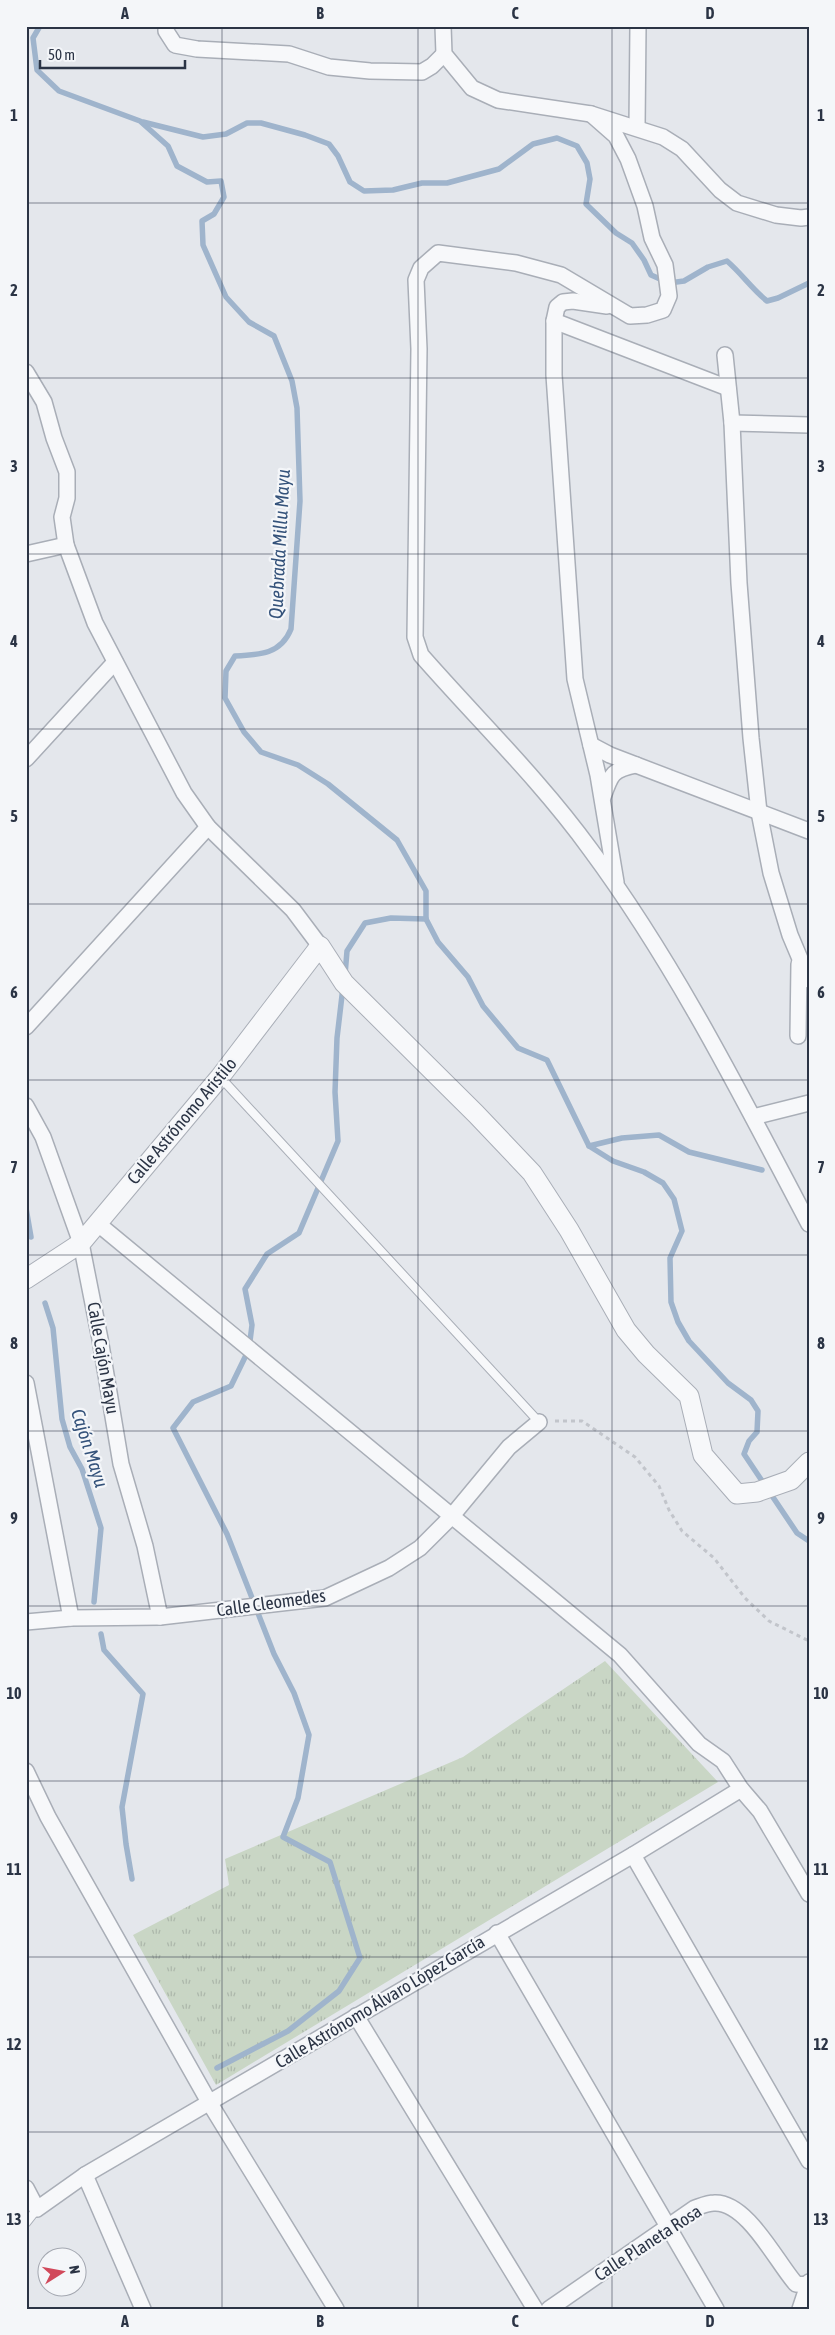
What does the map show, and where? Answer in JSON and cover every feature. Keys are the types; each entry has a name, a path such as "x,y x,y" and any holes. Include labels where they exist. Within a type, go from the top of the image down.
{"street":[{"path":"166,26 166,31 175,45 197,49 290,54 329,66 370,71 422,72 432,66 444,54"},
{"path":"443,26 444,54 472,88 498,100 592,114 637,127 663,137 682,149 720,190 737,203 776,215 809,217"},
{"path":"637,127 638,26"},
{"path":"592,114 616,136 628,158 645,206 652,238 665,265 669,296 663,310 647,315 630,316 562,274 516,263 438,253 421,268 416,280 419,349 415,637 421,655 529,774 590,848 684,995 753,1117 809,1224"},
{"path":"613,307 573,301 563,302 557,308 554,321 558,451 575,679 591,745 619,892"},
{"path":"554,321 728,388"},
{"path":"725,355 732,423 739,583 751,738 759,812 771,873 800,960 809,980"},
{"path":"26,372 44,402 54,438 67,472 67,498 62,517 66,545 95,623 184,793 208,827 293,910 320,946 344,983 532,1172 569,1230 626,1330 646,1354 689,1396 703,1455 737,1494 757,1492 791,1480 809,1462"},
{"path":"732,423 809,425"},
{"path":"26,554 66,545"},
{"path":"26,759 115,662"},
{"path":"591,745 610,755 809,832"},
{"path":"602,799 610,778 618,769 636,765"},
{"path":"26,1027 208,827"},
{"name":"Calle Astrónomo Aristilo","path":"26,1279 81,1243 220,1077 320,946"},
{"path":"798,1036 800,960"},
{"path":"753,1117 809,1103"},
{"name":"Calle Cajón Mayu","path":"26,1106 43,1138 81,1243 100,1339 121,1464 145,1546 160,1617"},
{"path":"97,1224 450,1517 620,1655 699,1744 723,1761 741,1789 760,1811 809,1894"},
{"path":"26,1383 71,1618"},
{"name":"Calle Cleomedes","path":"26,1622 71,1618 160,1617 325,1598 397,1563 420,1548 450,1517 509,1448 539,1422"},
{"path":"26,1771 48,1817 209,2102 336,2309"},
{"name":"Calle Astrónomo Álvaro López García","path":"37,2209 86,2175 633,1855 741,1789"},
{"path":"633,1855 809,2162"},
{"path":"497,1933 716,2309"},
{"path":"356,2016 535,2309"},
{"path":"86,2175 143,2309"},
{"path":"26,2188 37,2209"},
{"name":"Calle Planeta Rosa","path":"549,2309 695,2208 715,2202 732,2208 752,2223 796,2284 808,2283"},
{"path":"800,2309 808,2283"}],"lane":[{"path":"220,1077 539,1422"},
{"name":"Calle Astrónomo Álvaro López García","path":"26,2223 37,2209"}],"path":[{"path":"539,1422 582,1421 635,1457 658,1486 669,1510 682,1531 714,1558 746,1598 769,1621 809,1641"}],"green space":[{"path":"605,1661 718,1782 216,2085 133,1935 229,1885 225,1859 463,1757"}],"waterway":[{"name":"Quebrada Millu Mayu","path":"40,26 33,38 37,70 59,91 140,121 168,146 177,166 207,182 221,181 224,197 214,214 202,221 203,245 226,297 249,322 274,336 292,381 297,408 300,501 291,629 282,644 269,652 235,656 226,671 225,698 244,732 261,752 298,765 328,784 397,840 426,891 426,919 438,942 468,977 483,1006 518,1048 547,1060 589,1146 613,1161 644,1172 663,1183 674,1199 682,1231 670,1258 671,1302 678,1322 689,1341 728,1383 751,1400 758,1411 757,1432 749,1441 744,1454 797,1533 809,1541"},
{"path":"143,122 203,137 226,134 247,123 261,123 305,135 329,144 338,156 350,182 364,191 393,190 422,183 447,183 499,169 533,144 557,138 577,146 587,163 590,179 586,204 616,233 632,243 644,260 651,275 669,283 684,281 708,267 727,261 767,301 778,298 809,283"},
{"path":"345,975 347,951 365,923 391,918 426,919"},
{"path":"217,2068 288,2031 339,1991 360,1958 330,1862 283,1837 298,1798 309,1735 294,1693 274,1654 227,1534 173,1428 193,1402 231,1386 249,1349 252,1325 245,1289 267,1254 299,1233 338,1141 335,1092 337,1038 343,987"},
{"path":"589,1146 622,1138 659,1135 689,1152 762,1170"},
{"name":"Cajón Mayu","path":"26,1208 31,1237"},
{"name":"Cajón Mayu","path":"45,1303 53,1328 62,1419 70,1447 82,1469 101,1528 94,1602"},
{"name":"Cajón Mayu","path":"101,1634 104,1650 143,1694 122,1807 132,1879"}]}
